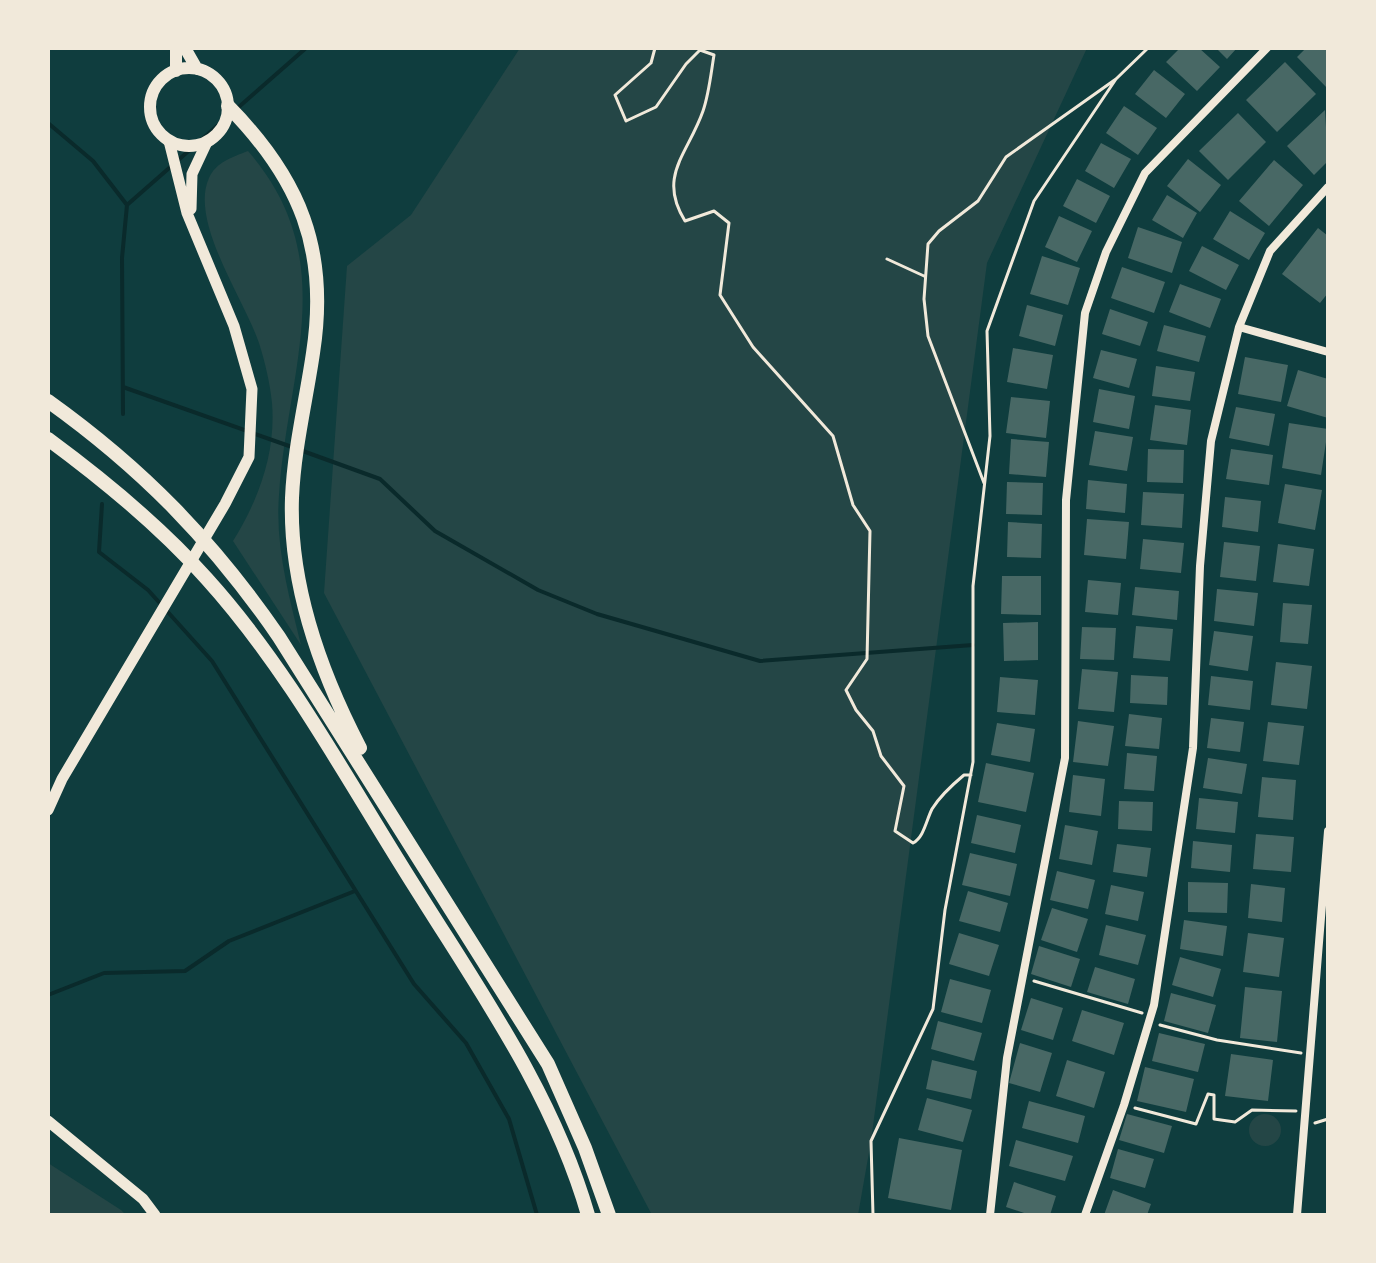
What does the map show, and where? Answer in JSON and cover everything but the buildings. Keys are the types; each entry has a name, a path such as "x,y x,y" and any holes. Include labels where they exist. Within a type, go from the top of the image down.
{"highway":[{"path":"228,106 278,163 309,231 318,283 318,313 292,498 296,564 311,627 333,689 404,834"},
{"path":"48,401 152,483 217,552 279,637 548,1064 575,1121 609,1215"},
{"path":"48,439 110,486 184,554 263,648 524,1062 551,1116 588,1215"}],"main road":[{"path":"176,48 176,71"},
{"path":"185,48 197,69 219,82 228,106 223,127 207,142 182,146 169,141 153,123 151,98 165,77 176,71 197,69"}],"street":[{"path":"990,1215 1007,1058 1065,758 1066,500 1085,313 1106,252 1145,173 1267,48"},
{"path":"48,810 62,779 249,457 253,413 248,366 187,213 169,141"},
{"path":"195,233 190,202 192,174 207,142"},
{"path":"1085,1215 1124,1105 1149,1018 1193,748 1200,566 1211,441 1239,327 1270,251 1328,187"},
{"path":"1239,327 1328,352"},
{"path":"1297,1215 1328,831"},
{"path":"48,1121 143,1199 155,1215"}],"path":[{"path":"655,48 651,63 615,95 626,121 656,107 686,64 700,50 714,55 703,110 673,170 673,201 685,221 714,211 729,223 720,295 753,347 833,436 853,505 870,531 867,659 846,690 873,731 881,756 904,786 895,831 913,843 919,840 933,808 949,787 964,775 971,775"},
{"path":"985,484 928,336 924,276 928,244 939,231 978,201 1006,157 1116,79 1148,48"},
{"path":"873,1215 871,1141 933,1009 945,910 971,775 973,586 990,436 987,331 1034,201 1116,79"},
{"path":"887,259 924,276"},
{"path":"1021,977 1217,1040 1309,1055"},
{"path":"1124,1105 1196,1124 1208,1094 1214,1095 1214,1119 1224,1121 1235,1122 1252,1110 1304,1111"}],"shaded area":[{"path":"520,48 1087,48 987,263 871,1141 858,1215 652,1215 324,593 347,266 411,215"},
{"path":"248,151 277,192 294,233 302,275 298,360 284,449 278,514 284,571 301,645 233,541 251,509 264,475 273,422 272,403 259,343 212,238 205,196 209,178 216,168"},
{"path":"1265,1114 1277,1118 1281,1130 1277,1142 1265,1146 1253,1142 1249,1130 1253,1118"},
{"path":"48,1163 121,1210 126,1215 48,1215"}],"waterway":[{"path":"127,205 306,48"},
{"path":"48,123 93,161 127,205 122,258 123,414"},
{"path":"123,387 292,447"},
{"path":"300,450 380,479 435,531 538,590 597,614 760,661 973,645"},
{"path":"102,504 99,552 148,590 212,661 414,984 466,1043 509,1119 537,1215"},
{"path":"48,995 104,973 185,971 229,941 355,891"}]}
